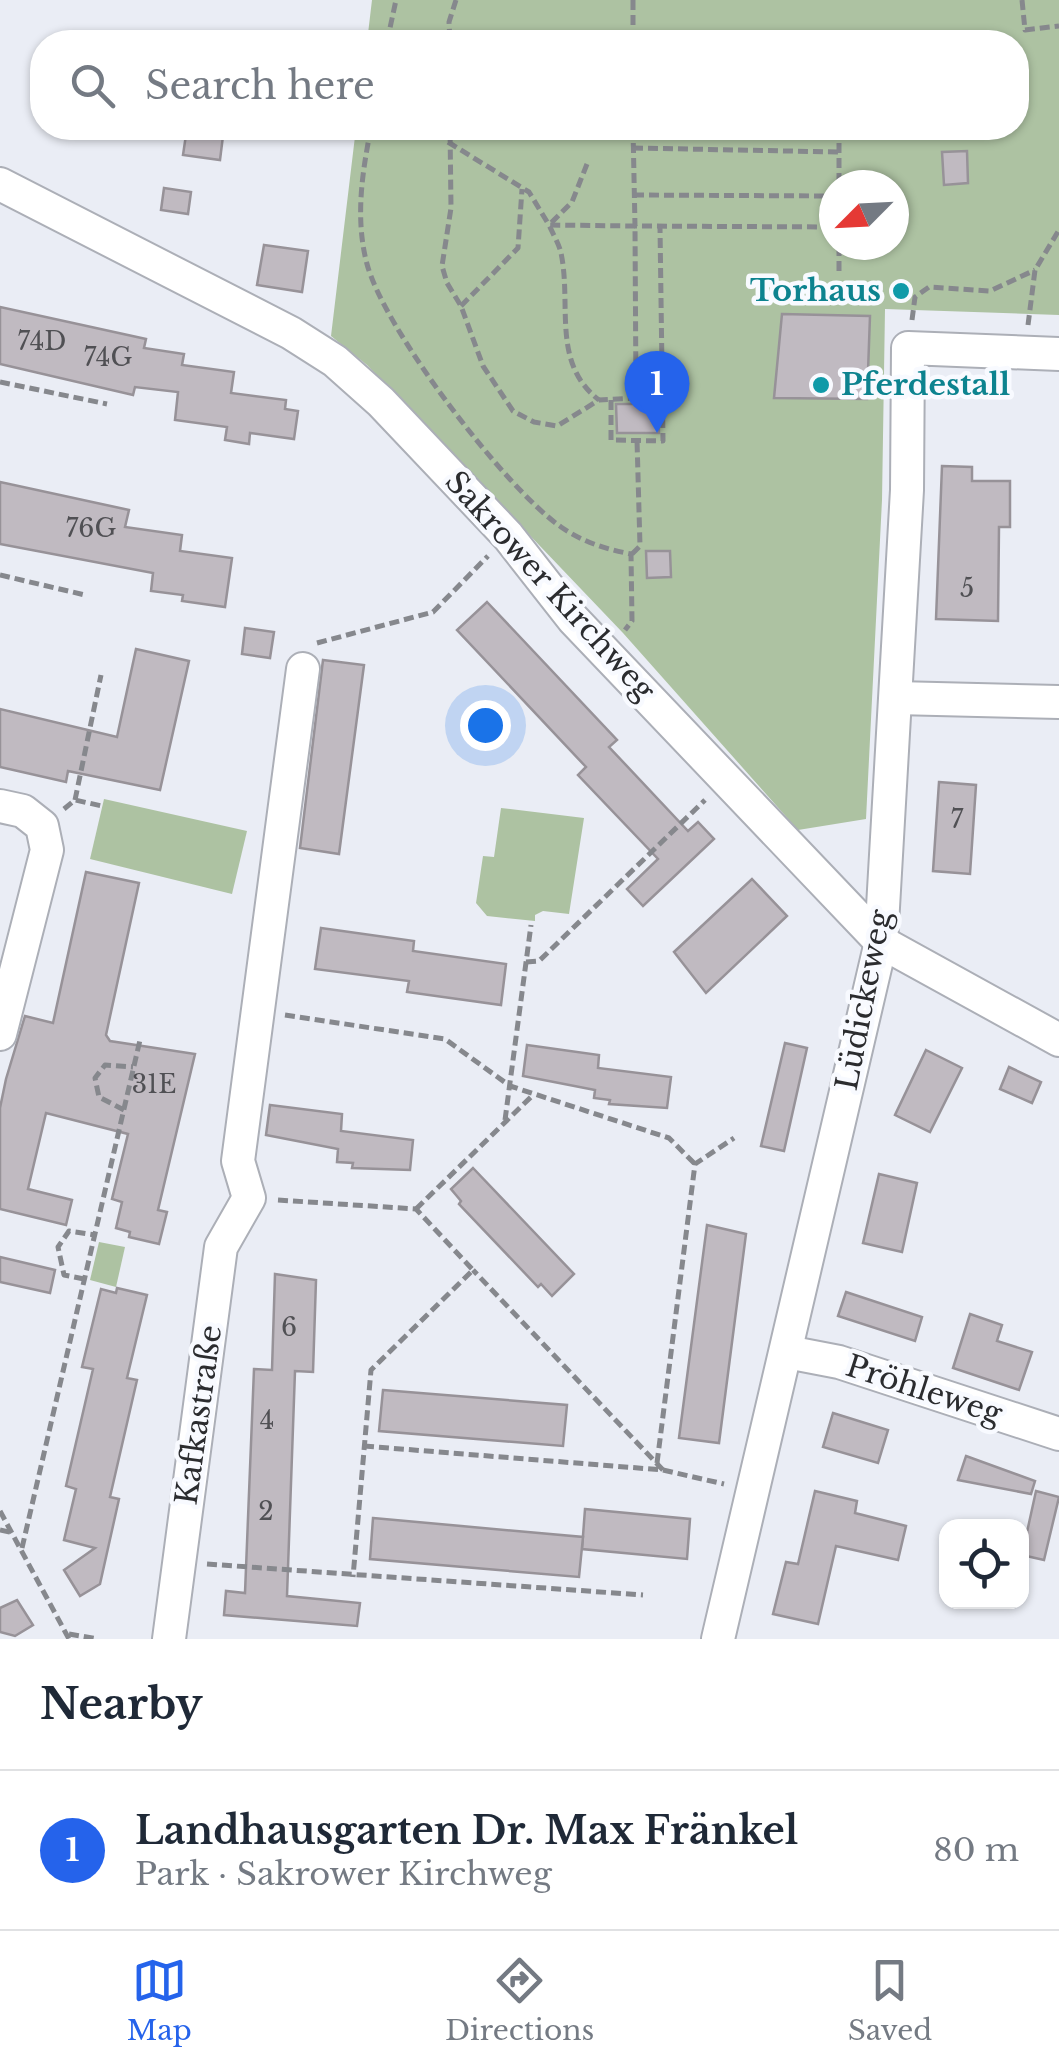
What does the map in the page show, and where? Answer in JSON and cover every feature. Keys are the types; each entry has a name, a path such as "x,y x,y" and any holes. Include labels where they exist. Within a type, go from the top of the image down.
{"street":[{"name":"Sakrower Kirchweg","path":"0,184 291,333 335,361 381,402 508,536 605,651 880,942 1059,1040"},
{"path":"908,348 1043,353"},
{"name":"Lüdickeweg","path":"718,1639 880,942 907,490 908,348"},
{"path":"249,1198 238,1161 303,669"},
{"path":"896,698 1059,702"},
{"path":"0,806 22,811 42,826 47,850 0,1034"},
{"name":"Kafkastraße","path":"169,1639 221,1247 249,1198"},
{"name":"Pröhleweg","path":"787,1352 839,1362 1059,1434"}],"path":[{"path":"390,30 396,0"},
{"path":"449,30 456,0"},
{"path":"633,0 634,30"},
{"path":"1022,0 1025,30 1059,26"},
{"path":"370,140 360,231 378,294 453,411 515,484 559,526 594,546 631,554"},
{"path":"448,142 451,208 442,266 482,366 513,411 534,422 557,426 599,400 636,398 634,140"},
{"path":"839,140 839,170"},
{"path":"448,142 522,188 549,224 561,252 568,356 584,388 599,400"},
{"path":"634,148 839,152"},
{"path":"549,224 572,202 587,164"},
{"path":"461,306 518,248 522,188"},
{"path":"634,195 819,196"},
{"path":"549,224 819,227"},
{"path":"611,400 611,440 663,441 660,227"},
{"path":"1043,353 1036,270 1059,230"},
{"path":"839,260 839,270"},
{"path":"908,348 915,297 929,287 990,291 1036,270"},
{"path":"0,382 107,404"},
{"path":"605,651 632,621 631,554 640,546 638,440"},
{"path":"303,669 308,645 434,612 508,536"},
{"path":"0,575 85,595"},
{"path":"42,826 75,800 101,674"},
{"path":"526,962 539,961 602,903 602,895 729,778"},
{"path":"75,800 102,806"},
{"path":"505,1120 531,925"},
{"path":"257,1010 445,1039 510,1086 669,1138 695,1164"},
{"path":"22,1548 140,1040"},
{"path":"124,1110 99,1097 95,1078 104,1066 133,1067"},
{"path":"416,1209 533,1096"},
{"path":"656,1464 695,1164 734,1138"},
{"path":"249,1198 416,1209 663,1470"},
{"path":"84,1279 64,1275 58,1247 70,1231 95,1236"},
{"path":"353,1576 371,1370 473,1270"},
{"path":"364,1446 663,1470 753,1491"},
{"path":"0,1511 69,1636 98,1639"},
{"path":"0,1530 14,1533"},
{"path":"179,1562 643,1595"}],"green space":[{"path":"372,0 1059,0 1059,315 885,309 882,500 866,819 798,830 623,633 367,365 331,336 355,140 1029,140 1029,30 368,30"},
{"path":"104,799 247,831 232,894 90,859"},
{"path":"501,808 584,818 569,914 543,911 535,915 535,921 487,916 476,903 483,856 494,857"},
{"path":"99,1242 125,1247 116,1287 90,1280"}],"building":[{"path":"185,140 222,140 220,160 183,155"},
{"path":"967,151 968,183 944,185 942,152"},
{"path":"164,188 191,192 188,214 161,210"},
{"path":"264,245 308,251 302,292 257,285"},
{"path":"0,307 146,339 144,348 184,354 182,365 234,372 231,393 286,400 285,409 298,411 294,439 250,433 249,444 225,440 227,427 175,420 178,392 135,387 133,395 0,364"},
{"path":"782,314 870,316 867,399 774,398"},
{"path":"616,404 658,404 659,433 617,433"},
{"path":"942,466 972,467 972,481 1010,481 1010,527 999,527 998,621 936,619"},
{"path":"0,482 129,510 125,527 182,535 180,551 232,558 225,607 182,601 183,595 151,591 153,573 0,544"},
{"path":"646,551 670,551 671,577 647,578"},
{"path":"487,602 617,740 609,747 688,831 698,822 714,839 643,906 627,889 658,859 578,775 586,767 457,630"},
{"path":"245,628 274,632 270,658 242,654"},
{"path":"136,649 189,661 160,790 68,771 66,782 0,767 0,709 117,737"},
{"path":"323,660 364,665 339,854 300,848"},
{"path":"939,782 976,785 970,874 933,871"},
{"path":"86,872 139,883 106,1035 110,1041 195,1054 158,1210 167,1212 159,1244 129,1237 130,1232 116,1228 122,1202 112,1199 128,1134 46,1113 28,1189 72,1200 66,1225 0,1209 0,1108 6,1079 25,1016 53,1023"},
{"path":"752,879 787,916 706,993 674,952"},
{"path":"321,928 414,941 413,951 506,964 501,1005 407,992 409,981 315,969"},
{"path":"785,1043 807,1048 784,1151 761,1146"},
{"path":"527,1045 599,1055 598,1068 671,1077 667,1108 609,1104 610,1100 594,1098 595,1090 523,1076"},
{"path":"926,1050 962,1068 930,1132 895,1115"},
{"path":"1009,1067 1041,1082 1032,1103 1000,1089"},
{"path":"270,1105 342,1114 341,1131 413,1140 410,1170 352,1168 353,1163 337,1162 338,1149 266,1135"},
{"path":"473,1168 574,1274 552,1296 541,1284 538,1287 459,1204 461,1201 451,1189"},
{"path":"879,1174 917,1183 902,1252 863,1243"},
{"path":"707,1225 746,1234 719,1443 679,1438"},
{"path":"0,1257 55,1270 50,1293 0,1282"},
{"path":"275,1274 316,1280 313,1372 295,1371 287,1596 360,1603 357,1626 224,1615 226,1591 245,1593 254,1369 272,1370"},
{"path":"117,1288 147,1295 127,1378 137,1380 110,1497 119,1499 100,1584 80,1596 64,1570 95,1548 64,1540 76,1489 66,1486 93,1369 82,1367 101,1289 116,1293"},
{"path":"846,1292 922,1317 915,1341 838,1316"},
{"path":"970,1314 1002,1325 997,1341 1032,1352 1019,1390 953,1368"},
{"path":"383,1390 567,1405 563,1446 379,1431"},
{"path":"833,1413 888,1430 878,1463 823,1447"},
{"path":"966,1456 1035,1481 1031,1494 958,1480"},
{"path":"815,1491 857,1501 855,1513 906,1526 898,1560 836,1546 818,1624 773,1614 786,1562 798,1564"},
{"path":"1036,1491 1059,1497 1044,1560 1029,1557 1029,1523"},
{"path":"585,1509 690,1519 687,1559 582,1549"},
{"path":"373,1518 583,1537 579,1577 370,1559"},
{"path":"17,1600 33,1625 15,1636 0,1632 0,1608"}],"place":[{"name":"Torhaus","path":"901,291"},
{"name":"Pferdestall","path":"821,385"},
{"name":"Landhausgarten Dr. Max Fränkel","path":"657,433"}]}
